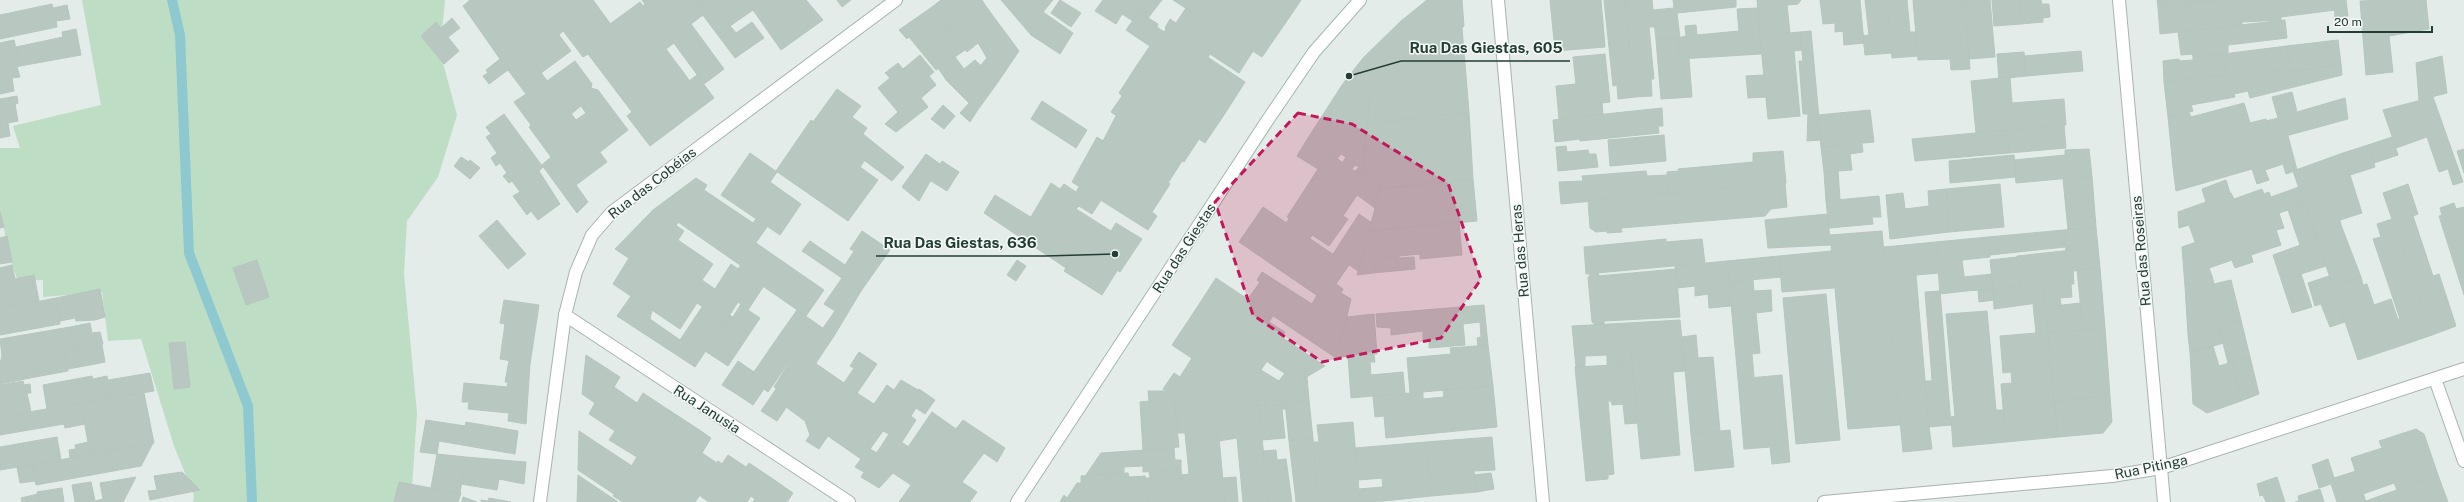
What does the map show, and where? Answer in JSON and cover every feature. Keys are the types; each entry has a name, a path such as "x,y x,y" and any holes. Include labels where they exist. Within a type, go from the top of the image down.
{"street":[{"name":"Rua das Cobéias","path":"540,502 565,315 576,272 592,235 612,212 896,0"},
{"name":"Rua das Giestas","path":"1017,502 1267,121 1314,52 1360,0"},
{"name":"Rua das Heras","path":"1498,0 1543,502"},
{"name":"Rua das Roseiras","path":"2118,0 2164,502"},
{"name":"Rua Janusia","path":"565,315 849,502"},
{"name":"Rua Pitinga","path":"1824,502 2112,476 2161,468 2464,369"},
{"path":"2435,379 2464,461"}],"highlighted area":[{"path":"1298,113 1352,124 1448,183 1481,279 1441,338 1322,362 1253,315 1215,202"}],"green space":[{"path":"82,0 445,0 440,52 457,115 438,177 407,221 404,274 417,413 412,487 404,502 193,502 194,495 174,446 141,339 108,341 102,292 43,297 43,280 18,281 10,259 0,209 0,148 20,148 13,126 101,105"}],"building":[{"path":"470,0 487,0 528,55 489,84 483,76 488,73 486,70 500,59 463,6"},
{"path":"487,0 540,0 559,25 524,51"},
{"path":"540,0 593,0 601,11 567,36"},
{"path":"642,0 692,0 703,15 691,24 724,69 704,84"},
{"path":"692,0 704,0 696,6"},
{"path":"704,0 746,0 753,10 730,26 732,28 720,38 696,6"},
{"path":"746,0 761,0 751,7"},
{"path":"761,0 806,0 823,20 781,50 751,7"},
{"path":"837,0 851,0 842,7"},
{"path":"941,0 982,0 985,5 949,29 932,7"},
{"path":"1001,0 1053,0 1043,12 1073,33 1060,54 1031,35"},
{"path":"1060,0 1081,13 1071,27 1051,13"},
{"path":"1103,0 1148,0 1133,21 1122,14 1116,24 1095,11"},
{"path":"1148,0 1162,0 1148,18 1139,12"},
{"path":"1173,0 1268,0 1291,15 1262,57"},
{"path":"1268,0 1301,0 1291,15"},
{"path":"1427,0 1462,0 1464,26 1429,55 1401,21"},
{"path":"1550,0 1601,0 1605,47 1555,51"},
{"path":"1604,0 1625,0 1635,97 1618,99 1617,85 1613,86"},
{"path":"1625,0 1652,0 1655,27 1649,27 1654,79 1651,79 1652,96 1635,97"},
{"path":"1673,0 1736,0 1736,7 1677,13 1680,38 1656,40 1653,10 1674,8"},
{"path":"1757,0 1801,0 1798,4 1787,5 1790,33 1760,36"},
{"path":"1820,0 1860,0 1864,43 1844,45 1843,31 1835,32 1835,23 1823,24"},
{"path":"1865,0 1887,0 1892,53 1865,55 1863,36 1869,35"},
{"path":"1887,0 1907,0 1910,32 1916,32 1918,56 1892,58"},
{"path":"1913,0 1965,0 1970,69 1951,70 1950,59 1918,60"},
{"path":"1965,0 1990,0 1995,57 1969,59"},
{"path":"1992,0 2019,0 2021,24 1994,26"},
{"path":"2019,0 2041,0 2042,4 2049,4 2050,17 2043,18 2043,22 2021,24"},
{"path":"2157,0 2218,0 2158,7"},
{"path":"2218,0 2279,0 2281,20 2242,22 2242,25 2160,34 2158,7"},
{"path":"2279,0 2334,0 2335,10 2281,17"},
{"path":"2334,0 2346,0 2348,16 2335,17"},
{"path":"2385,0 2426,0 2429,29 2389,36"},
{"path":"2385,0 2393,72 2366,75 2360,1"},
{"path":"640,2 643,6 645,4 674,43 666,49 695,88 671,106 610,24"},
{"path":"52,4 53,8 67,5 70,19 56,21 57,27 0,39 0,15"},
{"path":"985,5 1019,51 998,82 981,65 987,58 978,43 967,52 949,29"},
{"path":"932,7 965,50 936,70 909,37 907,39 899,30"},
{"path":"1186,8 1253,51 1239,73 1210,54 1208,57 1165,28 1170,19 1176,23"},
{"path":"1758,8 1761,54 1679,59 1678,38 1686,36 1685,26 1696,25 1697,35 1739,31 1737,9"},
{"path":"601,11 682,122 650,146 627,116 632,112 588,54 583,57 567,36"},
{"path":"1139,12 1158,24 1157,27 1164,32 1166,29 1173,34 1160,53 1126,30"},
{"path":"452,18 460,28 448,37 441,28"},
{"path":"2285,20 2287,38 2228,45 2228,54 2193,57 2192,54 2181,55 2178,32"},
{"path":"1401,21 1426,52 1370,95 1370,93 1354,91 1342,85 1363,58"},
{"path":"436,22 459,51 444,64 421,36"},
{"path":"752,22 764,38 735,58 720,38 732,28 736,33"},
{"path":"559,25 563,31 559,35 571,51 541,73 524,51"},
{"path":"1462,28 1469,112 1367,124 1370,95 1426,52 1429,55"},
{"path":"76,29 81,55 20,66 16,47 63,37 62,32"},
{"path":"1811,31 1821,140 1807,141 1808,114 1803,114 1799,61 1803,61 1800,32"},
{"path":"1800,32 1802,50 1794,51 1800,116 1768,119 1760,36"},
{"path":"1173,34 1245,82 1233,101 1160,53"},
{"path":"1678,38 1679,59 1689,59 1692,97 1661,99 1656,40"},
{"path":"14,40 20,66 0,70 0,43"},
{"path":"2338,40 2341,64 2290,72 2287,46"},
{"path":"1150,46 1194,76 1181,94 1137,65"},
{"path":"2287,46 2289,68 2226,75 2223,54"},
{"path":"2081,51 2083,71 2026,76 2024,56"},
{"path":"2024,52 2026,76 1999,79 1997,54"},
{"path":"1605,54 1610,102 1602,103 1603,114 1559,119 1556,86 1576,84 1573,57"},
{"path":"2223,54 2226,75 2164,82 2163,61 2179,59 2179,61 2193,60 2193,57"},
{"path":"528,55 607,162 576,185 588,202 577,213 542,165 551,157 529,127 531,125 514,102 526,94 508,70"},
{"path":"920,55 934,72 929,76 936,85 921,98 928,107 896,132 885,124 898,112 878,88 890,78 885,73 898,63 903,69"},
{"path":"2442,56 2447,93 2419,100 2416,63"},
{"path":"955,57 964,69 975,60 998,82 977,111 947,81 938,68"},
{"path":"575,61 592,84 591,88 598,90 628,130 600,152 576,120 586,113 581,106 571,114 547,81"},
{"path":"2341,64 2342,75 2250,98 2248,91 2234,94 2235,97 2191,105 2193,111 2168,117 2164,82 2289,68 2290,72"},
{"path":"1137,65 1178,92 1152,140 1111,112 1122,96 1119,93"},
{"path":"17,67 20,77 12,78 14,91 0,94 0,70"},
{"path":"697,75 714,98 682,122 671,106 695,88 689,81"},
{"path":"1764,75 1766,97 1748,98 1746,76"},
{"path":"1194,76 1233,101 1220,121 1181,94"},
{"path":"2010,77 2012,103 2064,99 2066,125 1976,133 1971,81"},
{"path":"1342,85 1354,91 1370,93 1363,171 1379,182 1380,189 1355,171 1359,167 1355,165 1352,169 1343,162 1346,157 1341,154 1337,159 1308,138"},
{"path":"837,89 861,106 852,117 867,128 863,134 904,167 892,181 813,122"},
{"path":"1178,92 1220,121 1205,143 1199,139 1184,162 1152,140"},
{"path":"2292,92 2297,112 2345,98 2348,119 2271,140 2266,121 2278,118 2272,97"},
{"path":"17,96 18,103 15,104 18,121 8,123 10,136 0,138 0,99"},
{"path":"2433,97 2463,182 2453,185 2448,169 2439,172 2427,137 2396,148 2383,110"},
{"path":"1042,101 1087,130 1076,148 1031,119"},
{"path":"969,103 977,111 970,122 960,113"},
{"path":"2244,103 2250,123 2266,119 2271,140 2173,167 2168,117 2189,112 2191,117"},
{"path":"943,105 955,116 944,129 931,119"},
{"path":"1662,108 1663,126 1658,126 1659,133 1580,141 1577,117"},
{"path":"1870,110 1874,142 1821,147 1818,115"},
{"path":"1469,112 1473,179 1380,189 1379,182 1363,171 1367,124"},
{"path":"504,114 543,167 539,171 560,204 538,220 531,211 527,215 513,196 520,192 512,181 509,183 503,176 507,173 500,163 496,166 491,158 497,153 486,137 491,134 486,127"},
{"path":"1116,116 1182,161 1168,183 1103,141"},
{"path":"1577,117 1580,139 1555,142 1553,120"},
{"path":"811,120 865,160 860,167 878,180 848,221 776,171"},
{"path":"2064,125 2066,148 2009,153 2007,130"},
{"path":"2007,130 2009,153 1915,161 1912,139"},
{"path":"1664,135 1666,161 1610,166 1608,140"},
{"path":"2288,136 2297,170 2286,174 2283,164 2265,170 2269,180 2257,184 2252,169 2176,191 2173,167"},
{"path":"1097,137 1170,184 1152,212 1157,216 1148,230 1072,182"},
{"path":"2392,137 2398,155 2374,163 2368,145"},
{"path":"1308,138 1380,189 1375,208 1357,195 1343,216 1348,219 1329,246 1312,235 1310,239 1286,223 1289,219 1287,217 1318,169 1297,156"},
{"path":"1862,144 1863,152 1850,154 1852,170 1824,172 1821,147"},
{"path":"2368,145 2375,167 2350,175 2343,153"},
{"path":"1566,146 1567,152 1588,150 1589,154 1596,154 1598,167 1558,171 1556,147"},
{"path":"2089,149 2092,176 2016,183 2014,160 2065,155 2065,150"},
{"path":"2464,149 2464,173 2457,151"},
{"path":"1783,151 1786,183 1668,194 1667,172 1679,171 1678,169 1753,162 1753,153"},
{"path":"750,153 777,172 770,182 801,204 780,235 721,195"},
{"path":"2343,153 2362,213 2340,220 2341,225 2315,235 2293,171"},
{"path":"926,154 940,164 919,201 902,187"},
{"path":"2014,155 2016,177 1950,183 1949,161"},
{"path":"461,157 469,162 470,160 480,168 470,179 454,166"},
{"path":"942,161 959,172 947,191 931,181"},
{"path":"1646,171 1647,176 1667,175 1668,194 1561,204 1559,182 1583,181 1582,176"},
{"path":"1838,171 1840,199 1826,201 1824,172"},
{"path":"2092,176 2096,227 2068,230 2063,179"},
{"path":"696,178 707,185 704,190 753,223 756,219 767,227 740,265 678,222 676,226 653,210"},
{"path":"1473,179 1477,221 1369,231 1380,189"},
{"path":"2226,180 2230,193 2206,202 2202,189"},
{"path":"1051,183 1060,189 1064,184 1076,192 1079,187 1101,200 1092,214 1079,206 1076,209 1111,231 1116,223 1142,239 1120,272 1031,217"},
{"path":"1785,183 1787,207 1771,209 1765,216 1621,228 1622,232 1596,232 1590,228 1588,201"},
{"path":"2000,184 2004,227 1949,232 1946,189"},
{"path":"2408,184 2418,214 2413,216 2433,276 2439,274 2456,326 2432,335 2383,193"},
{"path":"2299,187 2305,205 2195,242 2189,225 2179,228 2178,212 2231,193 2234,199 2262,189 2264,194 2269,192 2271,197"},
{"path":"1946,189 1949,232 1890,239 1886,195 1903,193 1905,209 1929,206 1928,191"},
{"path":"995,195 1079,247 1066,268 984,213"},
{"path":"1879,196 1881,217 1872,217 1873,224 1829,228 1826,201"},
{"path":"2454,203 2456,209 2464,207 2464,295 2439,216 2442,215 2440,208"},
{"path":"2305,205 2317,239 2300,245 2288,210"},
{"path":"1263,207 1349,265 1336,284 1343,289 1341,293 1351,299 1347,316 1239,242"},
{"path":"653,210 684,231 678,240 713,264 702,280 712,287 700,305 615,249"},
{"path":"0,211 4,227 0,228"},
{"path":"2279,213 2284,228 2276,230 2281,245 2251,255 2253,262 2235,268 2232,260 2209,268 2212,276 2185,286 2182,247"},
{"path":"1359,214 1372,223 1358,271 1333,254"},
{"path":"1827,214 1831,245 1768,248 1765,220"},
{"path":"2392,219 2432,335 2406,344 2398,319 2400,319 2373,239 2381,237 2377,224"},
{"path":"497,220 526,254 508,269 479,236"},
{"path":"1459,222 1462,255 1420,259 1420,254 1378,258 1373,273 1357,275 1369,231"},
{"path":"2341,225 2361,277 2333,286 2315,235"},
{"path":"2096,227 2100,268 2074,271 2072,250 2066,251 2064,230"},
{"path":"2064,230 2065,247 1990,255 1988,237"},
{"path":"862,231 890,250 861,291 802,251 810,241 845,265 854,251 850,249"},
{"path":"1882,231 1900,425 1848,429 1830,235"},
{"path":"7,236 12,262 0,264 0,238"},
{"path":"1988,237 1990,257 1962,260 1966,291 1940,294 1936,242"},
{"path":"1666,239 1666,242 1702,239 1705,263 1586,274 1584,247"},
{"path":"2317,239 2326,266 2301,274 2312,307 2292,313 2273,255"},
{"path":"1936,242 1939,273 1916,275 1929,427 1901,431 1884,247"},
{"path":"756,243 824,290 806,316 738,269"},
{"path":"1079,247 1117,271 1102,295 1064,271"},
{"path":"2072,250 2074,284 2071,284 2072,297 2060,298 2061,305 2045,307 2043,284 2020,286 2017,256"},
{"path":"1831,251 1834,288 1782,292 1779,256"},
{"path":"1399,256 1399,258 1414,257 1415,269 1373,273 1378,258"},
{"path":"1779,256 1781,277 1729,282 1727,261"},
{"path":"2017,257 2020,286 1993,289 1990,260"},
{"path":"629,258 697,303 680,329 613,284"},
{"path":"257,260 269,297 246,305 233,268"},
{"path":"1017,260 1026,266 1016,281 1007,275"},
{"path":"1727,261 1731,306 1709,308 1708,294 1695,296 1695,286 1677,288 1675,266"},
{"path":"731,264 753,279 725,322 700,305 712,287 715,289"},
{"path":"12,265 15,279 34,275 39,301 0,309 0,268"},
{"path":"2100,268 2105,328 2083,330 2077,270"},
{"path":"1676,269 1680,317 1604,321 1604,324 1596,325 1592,322 1588,278 1591,273 1598,273 1599,276"},
{"path":"1262,272 1312,304 1317,295 1347,316 1336,358 1248,299 1260,282 1257,280"},
{"path":"1992,274 1993,289 1966,291 1964,277"},
{"path":"2212,276 2214,284 2231,280 2241,320 2188,335 2185,286"},
{"path":"2329,276 2345,322 2330,327 2321,304 2315,306 2308,283"},
{"path":"2361,277 2363,285 2367,284 2374,305 2391,299 2406,344 2358,360 2333,286"},
{"path":"842,278 861,291 834,336 823,328 835,311 824,304"},
{"path":"1216,278 1273,316 1269,322 1285,332 1266,361 1194,312"},
{"path":"753,279 763,287 748,310 760,318 728,366 705,351 729,315 733,317 741,304 738,302"},
{"path":"1753,280 1754,291 1771,290 1772,311 1756,313 1760,353 1752,354 1754,377 1738,379 1729,282"},
{"path":"2043,284 2045,302 1994,309 1993,289"},
{"path":"100,289 105,317 95,320 76,321 75,318 60,321 56,298"},
{"path":"1993,289 1994,300 1979,302 1978,290"},
{"path":"1940,291 1946,364 1931,366 1925,292"},
{"path":"1826,294 1840,440 1796,444 1783,298"},
{"path":"631,296 652,310 650,319 680,340 702,307 725,322 695,367 617,316"},
{"path":"56,298 60,324 0,335 0,309"},
{"path":"504,300 539,305 530,364 500,359 505,324 500,323"},
{"path":"2045,302 2058,437 2006,442 2001,384 2012,383 2011,372 2003,373 2000,336 2036,333 2033,304"},
{"path":"2080,303 2083,330 2048,333 2045,307"},
{"path":"1484,305 1488,345 1478,346 1477,338 1481,337 1480,322 1463,324 1465,345 1429,348 1429,340 1423,341 1423,331 1391,335 1391,328 1377,327 1376,314"},
{"path":"797,310 834,336 816,363 778,337"},
{"path":"1987,311 1996,410 2003,410 2006,442 1953,447 1951,417 1955,416 1946,314"},
{"path":"1194,312 1251,350 1229,383 1172,345"},
{"path":"1374,314 1377,354 1337,357 1347,317"},
{"path":"1680,320 1685,371 1673,372 1680,455 1641,459 1628,323"},
{"path":"2241,320 2250,357 2228,363 2219,327"},
{"path":"90,323 92,333 100,332 103,344 74,350 70,327"},
{"path":"1628,323 1632,364 1607,365 1607,355 1585,356 1585,366 1576,367 1572,326"},
{"path":"70,327 74,350 0,363 2,356 0,339"},
{"path":"2219,327 2224,343 2190,352 2188,335"},
{"path":"2105,328 2110,396 2054,401 2048,333"},
{"path":"1696,335 1698,358 1713,357 1720,431 1691,434 1682,337"},
{"path":"778,337 797,350 768,392 764,389 753,405 738,395"},
{"path":"1282,337 1325,366 1298,382 1266,361"},
{"path":"185,342 190,387 174,389 169,343"},
{"path":"102,345 105,362 90,365 87,348"},
{"path":"1488,345 1493,386 1410,393 1407,358 1451,354 1450,348"},
{"path":"2213,346 2219,366 2233,362 2241,401 2207,413 2193,404 2190,352"},
{"path":"87,348 90,365 68,369 65,352"},
{"path":"797,350 816,363 792,399 774,387"},
{"path":"1251,350 1267,361 1261,370 1279,381 1273,402 1260,403 1229,383"},
{"path":"65,352 68,371 35,377 31,358"},
{"path":"859,352 877,364 819,449 806,441 810,435 805,421 786,407 815,363 844,383 854,368 850,366"},
{"path":"586,355 620,377 614,387 637,403 643,393 678,416 645,462 609,440 615,431 589,414 595,403 582,394"},
{"path":"1374,355 1375,362 1370,362 1371,375 1403,372 1405,393 1351,398 1348,357"},
{"path":"2250,357 2259,394 2241,401 2233,362"},
{"path":"31,358 35,377 0,384 0,363"},
{"path":"1192,358 1260,403 1218,427 1163,389 1174,373 1180,377"},
{"path":"509,361 530,364 526,424 508,421 509,413 468,409 469,402 462,402 464,383 507,387 508,382 505,382"},
{"path":"738,361 754,372 738,395 722,385"},
{"path":"1632,364 1638,423 1625,424 1623,404 1612,405 1611,401 1608,401 1614,474 1608,475 1608,479 1586,481 1575,367"},
{"path":"1946,364 1951,425 1929,427 1925,381 1932,381 1931,366"},
{"path":"150,373 154,391 111,398 108,380"},
{"path":"1285,373 1298,382 1307,377 1309,400 1273,402 1279,381"},
{"path":"1782,375 1790,462 1772,464 1770,447 1744,449 1738,379"},
{"path":"92,376 93,379 107,376 111,398 47,409 43,385"},
{"path":"901,380 918,390 889,434 883,431 870,449 877,453 864,472 855,467 861,459 828,436 857,393 874,404 887,385 894,390"},
{"path":"23,381 24,385 30,384 31,393 27,393 31,412 0,417 0,385"},
{"path":"1493,386 1497,427 1386,438 1384,416 1375,417 1373,396 1423,392 1423,399 1444,397 1443,390"},
{"path":"776,389 792,399 777,421 761,411"},
{"path":"919,389 935,400 925,414 916,408 911,416 916,420 902,442 889,434"},
{"path":"1148,391 1164,391 1174,397 1179,447 1143,450 1140,402 1149,401"},
{"path":"144,393 154,443 90,454 81,403"},
{"path":"2110,396 2112,422 2103,433 2058,437 2054,401"},
{"path":"1174,397 1218,427 1225,502 1185,502 1182,475 1189,474 1185,433 1178,433"},
{"path":"1309,400 1313,439 1289,441 1285,402"},
{"path":"1285,402 1286,409 1282,409 1285,438 1262,440 1259,404"},
{"path":"81,403 85,424 65,428 64,424 0,435 0,417"},
{"path":"1259,404 1268,502 1243,502 1237,438 1219,441 1218,427"},
{"path":"932,412 956,429 963,420 1005,448 997,462 984,453 962,482 908,447"},
{"path":"678,416 698,429 670,477 645,462"},
{"path":"426,420 465,426 466,422 518,431 515,454 439,441 437,454 420,452"},
{"path":"1353,422 1360,502 1318,502 1313,442 1319,442 1317,425"},
{"path":"1929,427 1932,449 1903,452 1901,431"},
{"path":"698,429 711,438 702,453 717,463 697,494 670,477"},
{"path":"2416,429 2424,434 2438,475 2397,490 2394,483 2363,494 2351,458 2382,448 2379,441"},
{"path":"1730,430 1734,467 1695,471 1691,434"},
{"path":"579,431 632,466 614,494 578,470"},
{"path":"889,434 929,460 911,485 893,473 879,488 861,477"},
{"path":"57,437 61,460 0,470 0,447"},
{"path":"1492,437 1495,470 1474,471 1477,492 1431,496 1426,442"},
{"path":"1313,439 1316,481 1294,484 1289,441"},
{"path":"88,442 90,454 70,458 69,450 76,449 75,445"},
{"path":"1426,442 1431,496 1384,501 1382,478 1359,480 1355,448"},
{"path":"153,443 141,466 36,485 32,465"},
{"path":"1174,448 1175,460 1181,460 1181,469 1143,472 1143,466 1124,467 1124,473 1086,475 1101,453"},
{"path":"1276,450 1277,460 1286,459 1292,502 1268,502 1263,451"},
{"path":"437,454 466,457 460,493 431,488"},
{"path":"728,455 746,467 722,502 709,502 697,494 718,461 722,464"},
{"path":"466,457 526,462 524,484 499,479 497,490 461,484"},
{"path":"637,457 697,494 699,496 695,502 623,502 613,496"},
{"path":"2328,459 2334,478 2356,471 2366,502 2337,502 2331,484 2319,488 2312,465"},
{"path":"929,460 977,492 970,502 899,502"},
{"path":"749,463 770,477 755,499 751,496 747,502 722,502"},
{"path":"32,465 35,481 20,483 17,467"},
{"path":"1181,469 1185,502 1148,502 1145,478 1150,478 1149,472"},
{"path":"182,472 200,490 150,500 148,491 157,490 154,476"},
{"path":"1128,473 1129,477 1145,476 1148,502 1110,502 1109,474"},
{"path":"1491,473 1494,489 1477,492 1474,475"},
{"path":"1109,474 1110,502 1060,502 1064,495 1067,498 1077,483 1081,483 1081,476"},
{"path":"578,475 618,502 577,502"},
{"path":"2438,475 2448,502 2366,502 2366,501"},
{"path":"136,477 123,502 75,502 72,485 91,482 95,501 103,499 100,483"},
{"path":"770,477 793,493 787,502 753,502"},
{"path":"1236,477 1238,502 1225,502 1223,478"},
{"path":"2277,477 2285,502 2266,502 2263,495 2260,496 2257,484"},
{"path":"1316,481 1318,502 1296,502 1294,484"},
{"path":"399,482 461,493 458,502 394,502"},
{"path":"1382,487 1384,501 1360,502 1359,489"},
{"path":"62,488 64,502 39,502 37,492"},
{"path":"2320,489 2324,502 2295,502 2299,501 2298,496"},
{"path":"38,494 39,502 22,502 21,498"},
{"path":"463,497 477,502 462,502"},
{"path":"489,498 511,502 481,502 481,500 488,501"}],"waterway":[{"path":"172,0 180,35 189,253 248,406 252,502"}],"place":[{"name":"Rua Das Giestas, 605","path":"1349,76"},
{"name":"Rua Das Giestas, 636","path":"1115,254"}]}
